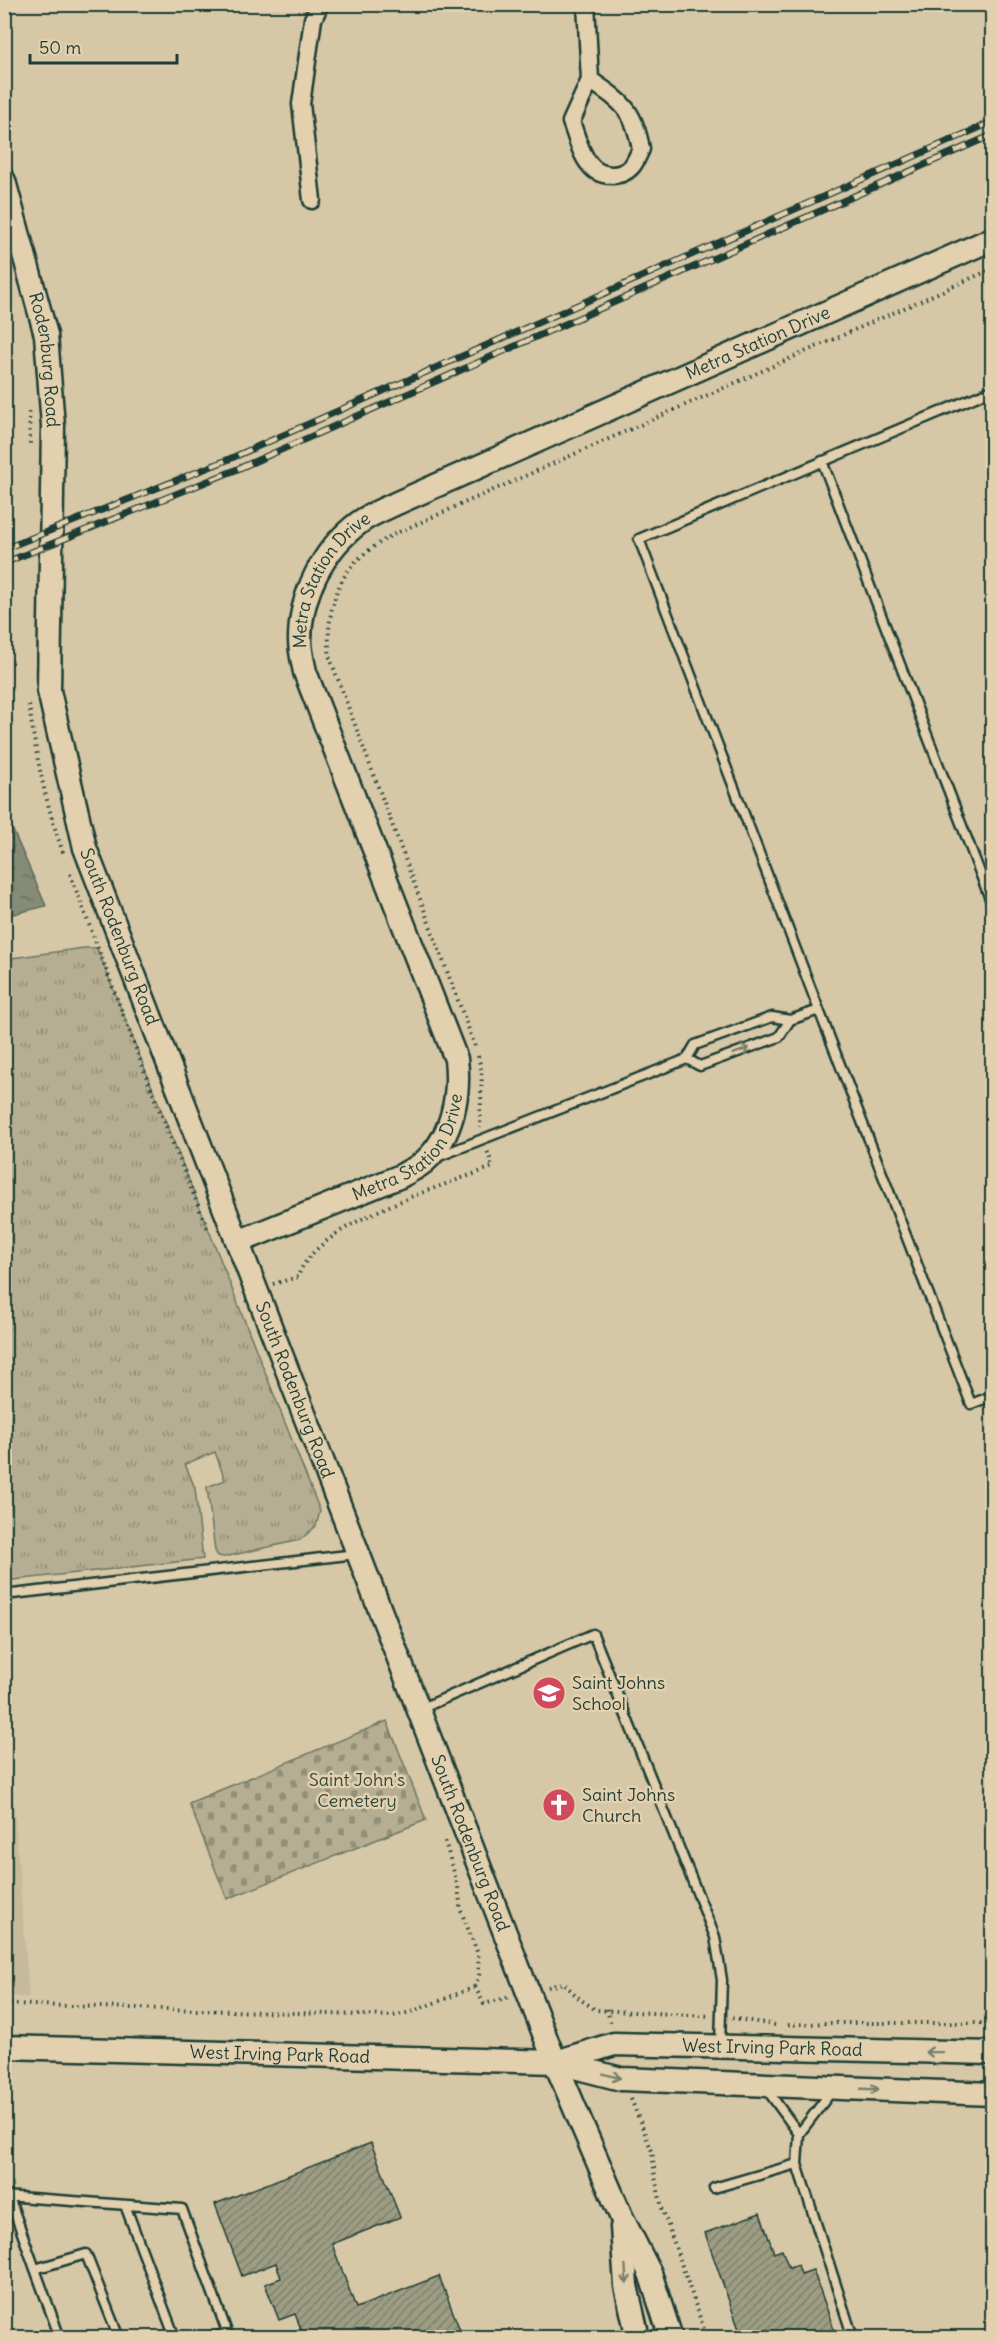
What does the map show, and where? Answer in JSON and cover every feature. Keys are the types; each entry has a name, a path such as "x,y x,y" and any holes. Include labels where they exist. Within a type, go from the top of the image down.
{"street":[{"path":"312,200 301,104 313,19 320,4"},
{"path":"586,4 590,80 571,122 590,165 610,175 622,174 632,166 641,149 639,138 626,106 590,80"},
{"name":"Rodenburg Road","path":"4,181 46,335 53,426 52,544"},
{"name":"Metra Station Drive","path":"238,1242 401,1176 425,1161 443,1139 453,1110 458,1081 456,1059 305,672 300,643 301,613 316,575 346,534 362,520 397,503 993,239"},
{"name":"South Rodenburg Road","path":"52,544 49,691 85,848 555,2062 621,2216 650,2273 671,2337"},
{"name":"West Irving Park Road","path":"555,2062 614,2044 993,2053"},
{"name":"West Irving Park Road","path":"4,2047 555,2062 621,2079 993,2094"},
{"name":"South Rodenburg Road","path":"621,2216 626,2286 638,2337"}],"lane":[{"path":"993,390 639,539 971,1404 993,1396"},
{"path":"822,461 993,904"},
{"path":"425,1161 687,1059 694,1046 772,1017 790,1020 819,1010"},
{"path":"687,1059 700,1066 779,1037 790,1020"},
{"path":"4,1595 359,1554"},
{"path":"419,1709 593,1634 715,1937 722,1980 720,2046"},
{"path":"763,2085 799,2134"},
{"path":"834,2088 799,2134 797,2164 853,2337"},
{"path":"714,2188 797,2164"},
{"path":"60,2337 7,2197 182,2209 226,2332 213,2337"},
{"path":"125,2205 175,2337"},
{"path":"35,2269 86,2254 119,2337"}],"path":[{"path":"479,1124 483,1098 482,1072 475,1043 330,658 328,627 340,585 351,566 369,549 392,535 993,268"},
{"path":"4,273 13,298"},
{"path":"29,401 30,456"},
{"path":"288,1279 298,1277 305,1260 340,1231 368,1215 493,1167 490,1157"},
{"path":"563,1983 596,2010 722,2017 781,2026 826,2023 993,2023"},
{"path":"4,2004 393,2016 411,2012 475,1987 484,2004"},
{"path":"646,2135 652,2151 662,2208 707,2337"}],"shaded area":[{"path":"5,1692 29,1997 5,1996"}],"green space":[{"path":"97,948 320,1511 316,1526 300,1540 224,1557 218,1556 215,1551 207,1487 225,1480 215,1452 185,1464 195,1488 203,1559 5,1581 5,959"},
{"name":"Saint John's Cemetery","path":"387,1721 426,1820 227,1899 189,1803"}],"water":[{"path":"5,812 46,906 4,916"}],"building":[{"path":"371,2143 400,2217 332,2244 356,2308 439,2276 463,2338 281,2338 301,2329 295,2314 279,2320 265,2284 281,2278 276,2263 242,2276 215,2204"},
{"path":"760,2213 774,2253 782,2250 789,2268 798,2265 801,2274 813,2270 837,2338 742,2338 705,2233"}],"railway":[{"path":"4,549 227,460 992,122"},
{"path":"4,563 233,471 992,135"}],"place":[{"name":"Saint Johns School","path":"549,1693"},
{"name":"Saint Johns Church","path":"559,1805"}]}
